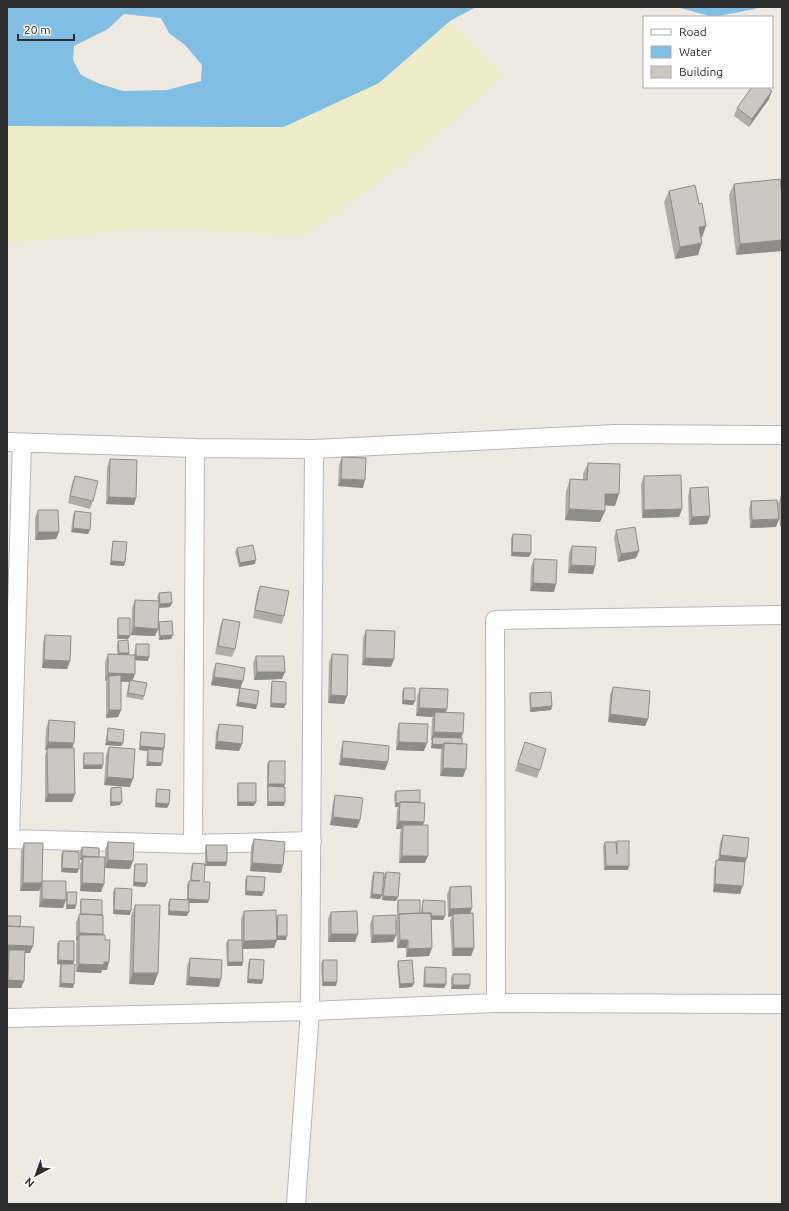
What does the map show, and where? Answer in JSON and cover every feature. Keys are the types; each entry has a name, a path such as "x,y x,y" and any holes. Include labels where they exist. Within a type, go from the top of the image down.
{"street":[{"path":"312,841 193,844 9,839 14,443 195,448 314,449 615,434 782,435"},
{"path":"193,844 195,448"},
{"path":"296,1204 310,1011 314,449"},
{"path":"496,1003 495,620 782,615"},
{"path":"7,1018 310,1011 496,1003 782,1004"}],"sand":[{"path":"450,21 504,76 407,161 306,235 145,228 7,244 7,126 284,127 379,83"}],"water":[{"path":"7,7 476,7 450,21 379,83 284,127 7,126","holes":["124,14 161,18 169,33 185,45 202,65 201,81 167,90 123,91 100,84 81,75 73,60 74,46 108,29"]},
{"path":"677,7 758,7 755,9 718,16 709,16"}],"building":[{"path":"751,88 768,88 772,91 752,119 737,108"},
{"path":"780,179 782,196 782,240 740,244 734,184"},
{"path":"695,185 699,204 702,203 706,226 699,227 702,243 680,247 669,191"},
{"path":"342,457 366,458 365,480 341,479"},
{"path":"110,459 137,460 136,498 109,497"},
{"path":"588,463 620,464 619,494 605,494 605,511 569,509 570,479 587,480"},
{"path":"681,475 682,509 644,510 644,476"},
{"path":"75,476 98,481 93,501 70,496"},
{"path":"708,487 710,516 692,517 690,488"},
{"path":"777,500 779,519 752,520 751,501"},
{"path":"38,510 58,510 59,532 38,532"},
{"path":"75,511 91,513 90,530 73,528"},
{"path":"635,527 639,551 621,554 616,530"},
{"path":"513,534 531,535 531,553 512,552"},
{"path":"113,541 127,542 125,562 111,561"},
{"path":"253,545 256,560 240,563 237,548"},
{"path":"572,546 596,547 595,566 571,565"},
{"path":"534,559 557,560 556,584 533,583"},
{"path":"260,586 289,591 284,616 255,610"},
{"path":"171,592 172,603 160,604 159,593"},
{"path":"135,600 159,601 158,629 134,627"},
{"path":"118,618 130,618 130,636 118,635"},
{"path":"223,619 240,622 235,649 218,646"},
{"path":"172,621 173,635 160,636 159,622"},
{"path":"366,630 395,631 394,659 365,658"},
{"path":"45,635 71,636 70,661 44,660"},
{"path":"128,640 129,653 119,653 118,641"},
{"path":"136,644 149,644 149,657 136,656"},
{"path":"108,654 135,655 135,674 108,673"},
{"path":"332,654 348,655 347,696 331,695"},
{"path":"256,656 284,656 285,672 257,672"},
{"path":"216,663 245,668 243,681 214,677"},
{"path":"121,675 121,710 109,710 109,676"},
{"path":"130,680 147,683 144,696 128,693"},
{"path":"272,681 286,682 286,704 271,703"},
{"path":"613,687 650,691 648,719 610,714"},
{"path":"240,688 259,691 257,705 238,702"},
{"path":"404,688 415,688 415,701 403,700"},
{"path":"420,688 448,689 447,709 419,708"},
{"path":"551,692 552,706 531,708 530,693"},
{"path":"435,712 464,713 463,733 434,732"},
{"path":"49,720 75,722 74,743 48,742"},
{"path":"399,723 428,724 427,743 399,742"},
{"path":"219,724 243,726 242,744 217,741"},
{"path":"108,728 124,730 123,743 107,741"},
{"path":"141,732 165,734 164,748 140,746"},
{"path":"433,737 462,738 462,744 432,744"},
{"path":"343,741 389,746 388,762 342,758"},
{"path":"525,742 546,749 540,770 518,763"},
{"path":"444,743 467,744 466,769 443,768"},
{"path":"109,747 135,749 133,779 107,777"},
{"path":"47,748 74,748 75,794 48,794"},
{"path":"148,749 163,750 162,763 148,762"},
{"path":"84,753 103,753 103,765 84,765"},
{"path":"269,761 285,761 285,784 268,784"},
{"path":"238,783 256,783 256,802 238,802"},
{"path":"268,786 285,787 285,802 268,802"},
{"path":"121,787 122,802 111,802 111,788"},
{"path":"157,789 170,790 169,804 156,803"},
{"path":"420,790 420,802 396,803 396,791"},
{"path":"335,795 363,798 360,820 333,817"},
{"path":"400,802 425,803 424,822 399,821"},
{"path":"403,825 428,825 428,856 402,856"},
{"path":"723,835 749,838 747,858 720,855"},
{"path":"254,839 285,842 283,865 252,863"},
{"path":"617,841 629,841 629,866 606,866 605,842 616,842 617,854"},
{"path":"108,842 134,843 133,861 108,860"},
{"path":"24,843 43,843 42,883 23,883"},
{"path":"206,845 227,845 227,862 207,862"},
{"path":"82,847 99,848 99,857 82,856"},
{"path":"63,851 79,852 79,869 62,868"},
{"path":"83,857 105,857 104,884 82,883"},
{"path":"716,860 745,862 743,886 715,884"},
{"path":"193,863 205,864 204,882 210,882 209,900 188,899 189,881 200,881 191,880"},
{"path":"135,864 147,864 147,883 134,882"},
{"path":"374,872 384,873 382,895 372,894"},
{"path":"386,872 400,873 398,897 383,896"},
{"path":"247,876 265,877 264,892 246,891"},
{"path":"42,881 66,881 66,900 42,899"},
{"path":"471,886 472,908 450,909 450,887"},
{"path":"115,888 132,889 131,911 114,910"},
{"path":"67,892 77,892 76,905 67,905"},
{"path":"81,899 102,900 102,915 81,914"},
{"path":"170,899 189,900 189,912 169,911"},
{"path":"398,900 420,900 420,913 398,915"},
{"path":"423,900 445,901 445,916 431,916 431,913 422,913"},
{"path":"135,905 160,905 158,973 133,973"},
{"path":"276,910 277,940 244,941 244,911"},
{"path":"357,911 358,934 331,934 331,912"},
{"path":"431,913 432,948 408,949 408,940 400,940 399,914"},
{"path":"473,913 474,948 454,948 453,914"},
{"path":"79,914 103,915 103,934 79,933"},
{"path":"278,915 287,915 287,936 277,936"},
{"path":"396,915 396,935 373,935 373,916"},
{"path":"7,916 21,916 20,927 7,926"},
{"path":"7,926 34,927 33,946 7,945"},
{"path":"79,935 105,935 105,940 110,940 109,962 104,962 104,965 79,964"},
{"path":"228,940 242,940 243,962 228,962"},
{"path":"59,941 74,941 74,961 58,960"},
{"path":"9,950 25,950 24,981 8,980"},
{"path":"190,958 222,960 221,979 189,977"},
{"path":"250,959 264,960 263,980 248,979"},
{"path":"323,960 337,960 337,982 323,982"},
{"path":"412,960 414,983 400,984 398,961"},
{"path":"61,964 75,964 74,984 61,983"},
{"path":"425,967 446,968 446,984 425,984"},
{"path":"453,974 470,974 470,985 453,985"}]}
